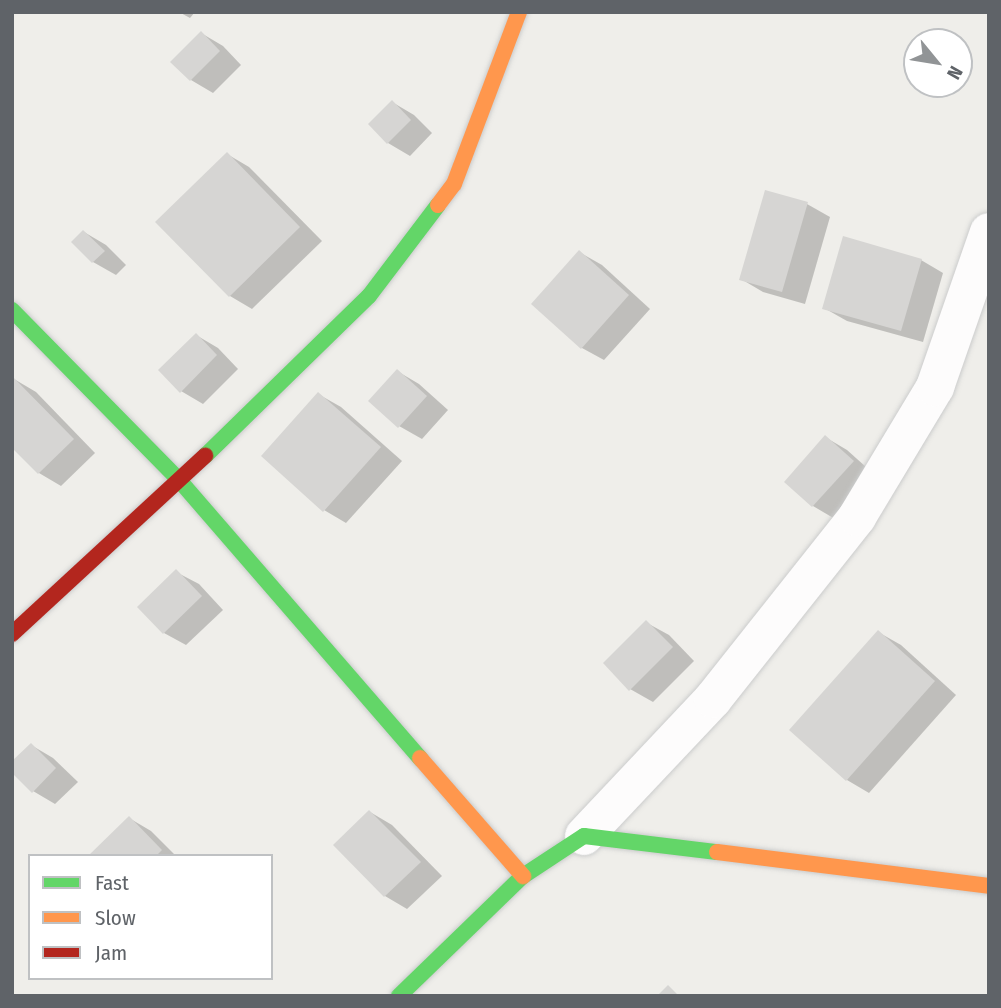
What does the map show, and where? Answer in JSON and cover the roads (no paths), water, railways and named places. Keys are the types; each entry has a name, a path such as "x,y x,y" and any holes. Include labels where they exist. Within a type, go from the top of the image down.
{"street":[{"path":"12,634 180,481 369,296 454,184 519,12"},
{"path":"399,996 523,876 584,836 713,699 857,517 935,387 989,232"},
{"path":"12,310 180,481 523,876"},
{"path":"584,836 800,860 989,886"}]}
